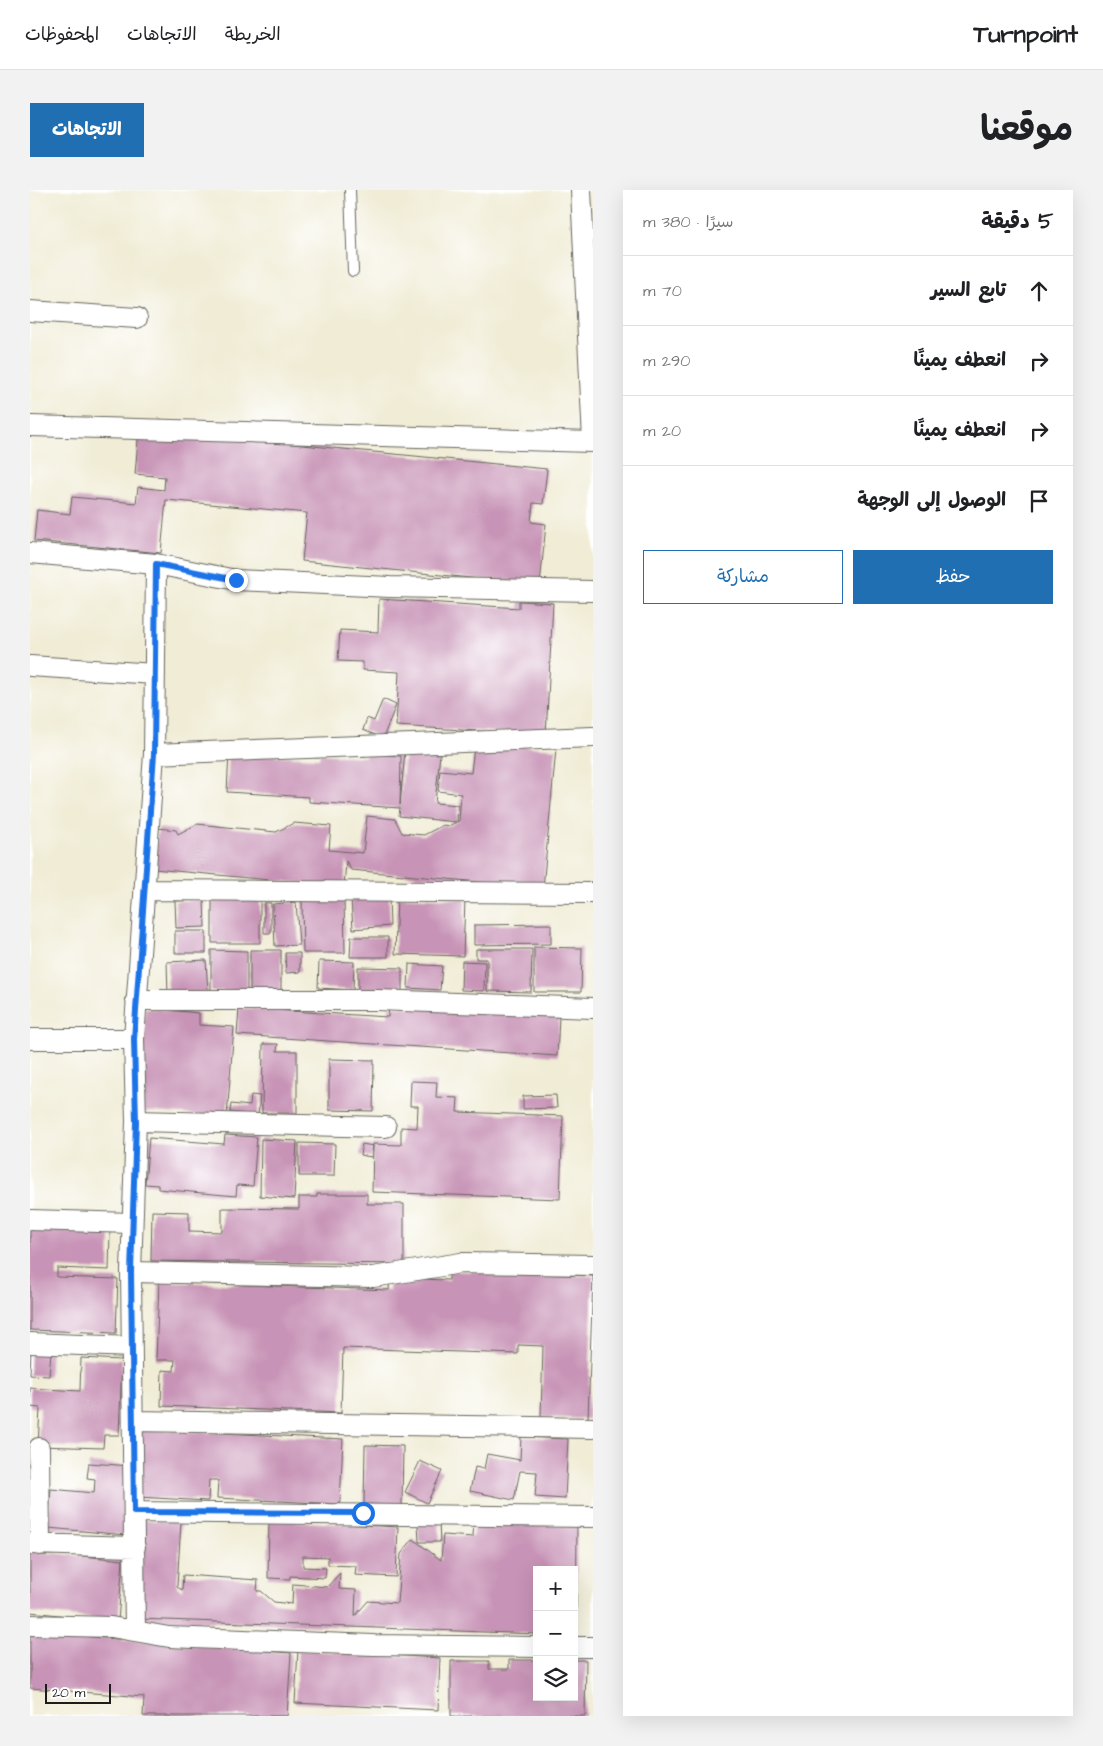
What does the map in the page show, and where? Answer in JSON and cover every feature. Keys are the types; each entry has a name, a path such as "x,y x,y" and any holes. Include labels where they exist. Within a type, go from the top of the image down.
{"street":[{"path":"30,426 593,442 582,190"},
{"path":"30,311 137,318"},
{"path":"30,553 156,564 236,580 390,587 593,591"},
{"path":"135,1631 131,1272 136,1122 134,1039 154,754 156,564"},
{"path":"30,666 155,674"},
{"path":"154,754 593,738"},
{"path":"144,890 593,893"},
{"path":"136,1000 377,1000 593,1008"},
{"path":"30,1039 134,1039"},
{"path":"136,1122 386,1127"},
{"path":"30,1220 132,1223"},
{"path":"131,1272 373,1277 461,1263 593,1265"},
{"path":"30,1343 132,1347"},
{"path":"133,1421 593,1428"},
{"path":"39,1448 35,1544 135,1547"},
{"path":"134,1512 593,1517"},
{"path":"30,1624 111,1627 169,1638 373,1645 533,1647"},
{"path":"578,1647 593,1647"}],"lane":[{"path":"350,190 353,271"}],"building":[{"path":"139,429 547,469 543,504 533,503 531,522 546,524 540,585 302,561 307,513 166,500 161,553 34,541 37,510 70,514 72,497 136,503 138,487 164,490 165,477 135,474"},
{"path":"379,599 519,608 519,601 553,603 546,735 396,726 399,672 363,670 363,662 338,661 340,630 378,632"},
{"path":"383,699 396,705 383,738 363,730 367,718 374,721"},
{"path":"499,744 556,749 543,888 351,870 346,861 344,887 154,869 158,828 176,830 178,834 197,824 276,832 294,823 331,826 329,850 363,853 367,816 395,819 402,833 424,835 443,825 449,826 456,822 399,816 400,808 309,802 309,797 227,792 229,753 319,758 320,754 365,757 365,754 401,756 400,805 405,751 440,754 435,803 458,805 457,822 459,821 461,794 438,791 440,770 471,773 474,747"},
{"path":"212,897 260,898 260,943 212,943"},
{"path":"389,897 390,926 353,929 351,899"},
{"path":"397,897 465,899 463,956 395,954"},
{"path":"302,899 344,899 345,953 303,953"},
{"path":"204,900 205,927 176,928 175,901"},
{"path":"296,902 299,945 275,946 273,904"},
{"path":"264,903 271,903 271,933 264,933"},
{"path":"551,924 551,944 474,945 474,925"},
{"path":"175,931 206,931 206,953 175,953"},
{"path":"351,937 388,937 388,957 350,957"},
{"path":"534,947 582,948 581,992 534,992"},
{"path":"476,949 532,949 531,992 487,991 487,959 476,959"},
{"path":"211,950 247,951 247,991 211,991"},
{"path":"250,950 281,950 281,992 250,992"},
{"path":"285,953 300,953 300,972 286,973"},
{"path":"206,960 208,993 168,995 167,962"},
{"path":"319,961 354,962 353,990 318,988"},
{"path":"462,961 485,962 484,991 461,990"},
{"path":"409,964 442,966 440,990 408,988"},
{"path":"358,967 402,968 402,992 358,991"},
{"path":"389,1006 559,1017 557,1056 237,1035 239,1008 388,1017"},
{"path":"145,1008 199,1013 199,1025 234,1027 227,1117 138,1111"},
{"path":"263,1044 278,1044 277,1051 297,1051 297,1113 262,1113"},
{"path":"329,1059 374,1060 373,1111 329,1110"},
{"path":"411,1081 437,1082 436,1097 458,1098 457,1112 563,1116 560,1199 372,1192 373,1144 401,1145 401,1127 417,1128 418,1106 410,1106"},
{"path":"251,1095 260,1096 258,1115 230,1112 231,1104 250,1106"},
{"path":"556,1095 557,1108 523,1109 523,1096"},
{"path":"225,1135 257,1137 253,1186 237,1185 236,1196 158,1189 158,1185 145,1184 149,1138 224,1144"},
{"path":"261,1139 297,1141 294,1199 260,1196"},
{"path":"299,1143 335,1144 334,1176 299,1176"},
{"path":"362,1144 373,1146 371,1157 360,1155"},
{"path":"317,1194 367,1194 367,1204 404,1204 404,1264 151,1261 152,1211 189,1212 189,1231 222,1232 222,1208 299,1209 299,1197 317,1197"},
{"path":"30,1229 110,1231 109,1270 57,1268 57,1277 118,1279 116,1333 30,1330"},
{"path":"449,1271 593,1276 588,1419 541,1417 543,1346 518,1345 518,1354 343,1348 341,1413 161,1406 162,1370 174,1371 175,1360 156,1360 159,1282 389,1290 390,1278 449,1280"},
{"path":"31,1350 51,1352 49,1376 30,1375"},
{"path":"81,1358 122,1360 119,1435 104,1435 103,1448 38,1446 40,1408 30,1407 30,1388 80,1391"},
{"path":"140,1429 343,1439 340,1504 217,1498 218,1480 209,1480 208,1501 137,1497"},
{"path":"521,1437 568,1439 565,1499 535,1497 537,1472 520,1471 514,1500 470,1491 475,1467 484,1469 487,1454 520,1460"},
{"path":"365,1445 403,1446 402,1505 364,1504"},
{"path":"420,1461 442,1471 427,1503 405,1492"},
{"path":"89,1463 132,1466 127,1535 48,1528 51,1489 94,1493 95,1479 87,1478"},
{"path":"474,1519 577,1526 577,1566 533,1566 533,1634 139,1619 144,1520 181,1522 177,1587 182,1590 183,1575 258,1580 257,1591 261,1591 274,1602 292,1604 293,1584 327,1587 340,1573 339,1589 356,1590 355,1616 368,1601 397,1603 401,1554 413,1539 441,1560 443,1535 473,1537"},
{"path":"269,1520 398,1527 396,1577 355,1575 356,1566 328,1565 328,1557 303,1556 303,1567 326,1568 325,1578 290,1576 290,1579 268,1578"},
{"path":"439,1522 440,1542 419,1542 418,1523"},
{"path":"30,1551 123,1560 118,1621 30,1612"},
{"path":"30,1632 291,1653 287,1716 143,1716 144,1697 30,1688"},
{"path":"298,1650 440,1658 438,1710 295,1703"},
{"path":"509,1660 533,1660 533,1701 578,1701 578,1660 586,1660 585,1716 451,1716 451,1661 489,1661 489,1669 509,1669"}],"route":[{"path":"236,580 198,574 156,564 154,754 134,1039 136,1122 131,1272 134,1512 363,1513"}]}
